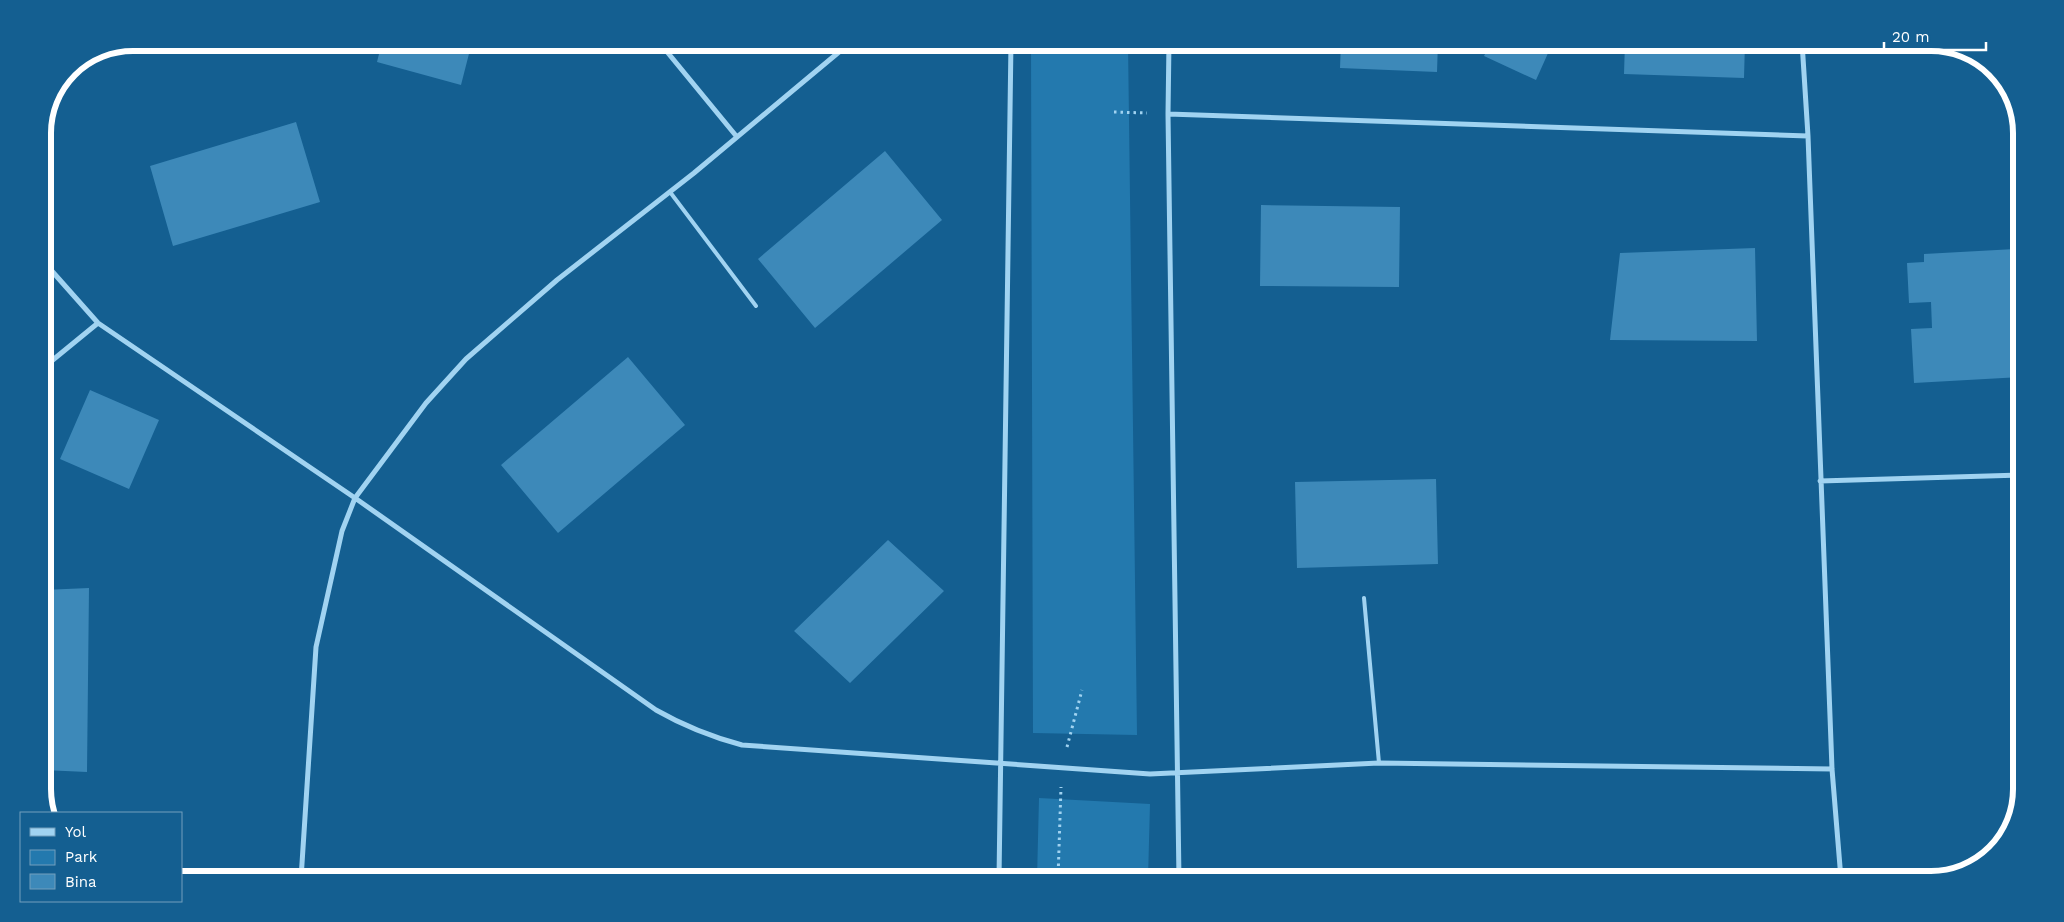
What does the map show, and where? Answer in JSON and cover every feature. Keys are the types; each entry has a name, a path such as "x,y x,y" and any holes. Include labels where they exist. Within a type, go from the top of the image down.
{"street":[{"path":"665,51 737,137"},
{"path":"302,871 316,647 342,531 355,498 421,410 466,359 557,280 670,192 840,51"},
{"path":"999,871 1011,51"},
{"path":"1169,51 1168,114 1179,871"},
{"path":"1803,51 1808,136 1832,769 1840,871"},
{"path":"1168,114 1808,136"},
{"path":"51,270 98,323 355,498 656,710 689,727 742,745 1001,765 1150,774 1378,763 1832,769"},
{"path":"51,361 98,323"},
{"path":"1820,481 2013,475"}],"lane":[{"path":"670,192 756,306"},
{"path":"1364,598 1378,763"}],"path":[{"path":"1114,112 1168,114"}],"green space":[{"path":"1031,51 1128,51 1137,735 1033,733"},
{"path":"1039,798 1150,804 1148,871 1037,871"}],"building":[{"path":"380,51 470,51 461,85 377,62"},
{"path":"1341,51 1438,51 1437,72 1340,68"},
{"path":"1486,51 1549,51 1536,80 1484,56"},
{"path":"1625,51 1745,51 1744,78 1624,74"},
{"path":"1898,51 1921,51 1921,52 1898,53"},
{"path":"296,122 320,202 173,246 150,166"},
{"path":"885,151 942,220 815,328 758,259"},
{"path":"1261,205 1400,207 1399,287 1260,286"},
{"path":"1755,248 1757,341 1610,340 1620,253"},
{"path":"2013,249 2013,377 1914,383 1911,329 1932,328 1931,302 1909,303 1907,263 1924,262 1924,254"},
{"path":"628,357 685,425 558,533 501,465"},
{"path":"90,390 159,420 129,489 60,459"},
{"path":"1436,479 1438,564 1297,568 1295,482"},
{"path":"888,540 944,591 850,683 794,631"},
{"path":"89,588 87,772 51,770 51,590"}]}
